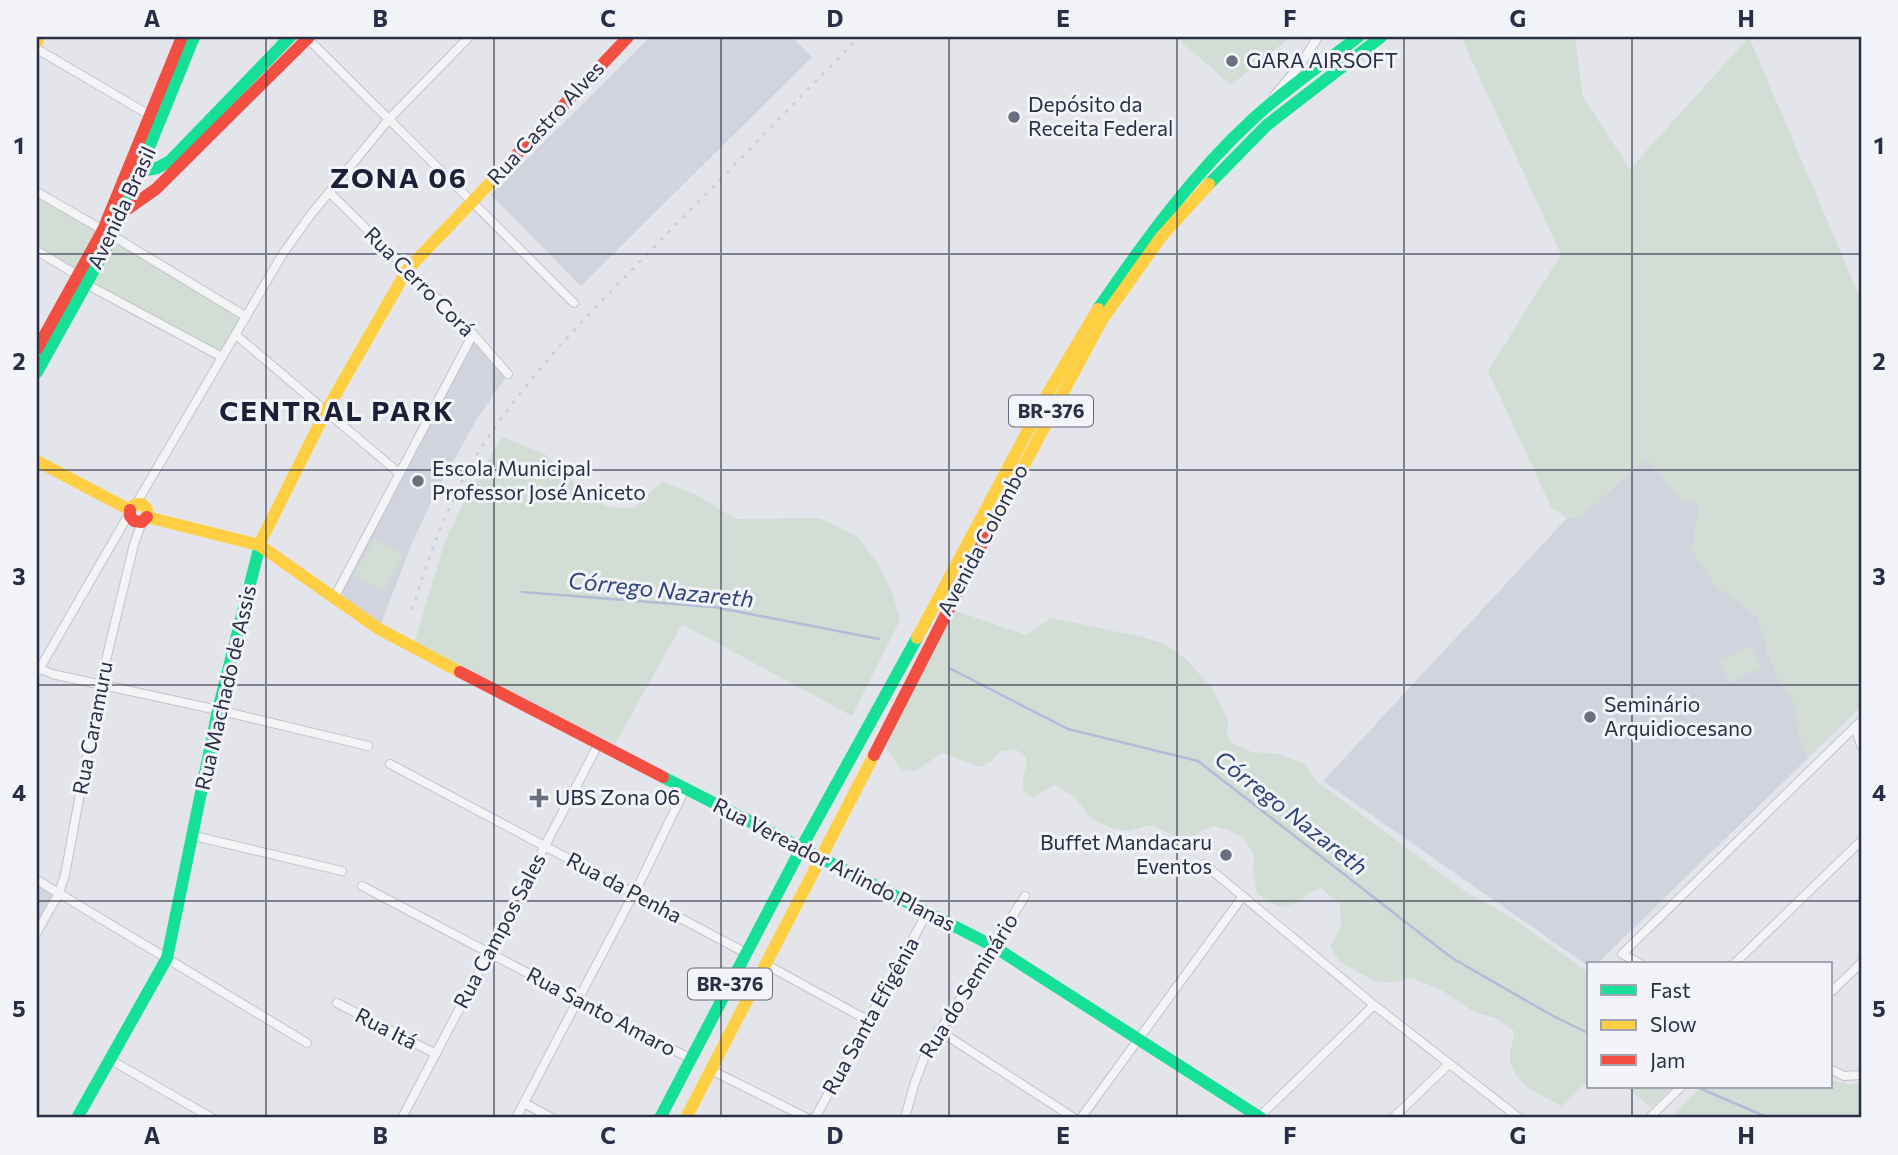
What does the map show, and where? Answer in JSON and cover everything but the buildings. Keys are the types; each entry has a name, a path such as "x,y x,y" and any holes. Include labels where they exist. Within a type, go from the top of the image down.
{"main road":[{"path":"37,42 39,37"},
{"name":"Avenida Brasil","path":"108,233 125,210 151,117 182,37"},
{"name":"Avenida Brasil","path":"37,372 108,233 194,37"},
{"path":"135,172 170,161 290,37"},
{"path":"125,210 156,188 307,37"},
{"name":"Avenida Colombo","path":"660,1118 801,850 1048,393 1097,310 1158,223 1214,158 1254,118 1357,37"},
{"name":"Avenida Colombo","path":"686,1118 821,860 936,631 1102,320 1161,237 1226,165 1267,125 1381,37"},
{"name":"Rua Castro Alves","path":"407,270 620,39"},
{"name":"Rua Machado de Assis","path":"77,1118 167,958 218,710 259,545 325,413 407,270"},
{"name":"Avenida Brasil","path":"37,349 83,280"},
{"path":"37,460 139,513 259,545"},
{"name":"Rua Vereador Arlindo Planas","path":"259,545 379,629 801,850 993,946 1259,1118"},
{"path":"719,1006 740,1017"}],"street":[{"path":"307,37 574,303"},
{"path":"368,746 38,669 139,513 153,476 282,254 389,119 470,37"},
{"path":"1254,118 1286,83 1318,37"},
{"path":"37,49 151,117"},
{"path":"37,192 246,317"},
{"name":"Rua Cerro Corá","path":"329,192 472,334 508,374"},
{"path":"37,251 83,280 222,357"},
{"path":"334,598 472,334"},
{"path":"236,335 398,473"},
{"name":"Rua Caramuru","path":"37,932 59,892 65,875 100,685 139,513"},
{"path":"1858,724 1861,744"},
{"path":"1637,962 1622,954 1858,724"},
{"name":"Rua Campos Sales","path":"402,1118 599,743"},
{"name":"Rua da Penha","path":"390,764 746,953"},
{"path":"516,1118 634,893 685,789"},
{"path":"194,836 342,871"},
{"path":"1736,962 1861,841"},
{"path":"1204,864 1374,1005 1519,1118"},
{"path":"37,880 307,1043"},
{"name":"Rua Santo Amaro","path":"362,887 691,1059"},
{"name":"Rua do Seminário","path":"905,1118 919,1070 938,1030 1025,895"},
{"path":"1081,1118 1243,896"},
{"name":"Rua Santa Efigênia","path":"815,1118 927,913"},
{"path":"1832,991 1861,963"},
{"path":"767,965 869,1021"},
{"name":"Rua Itá","path":"337,1003 436,1054"},
{"path":"1259,1118 1374,1005"},
{"path":"938,1030 1074,1118"},
{"path":"109,1059 212,1118"},
{"path":"1394,1118 1449,1064"},
{"path":"711,1070 807,1118"},
{"path":"1832,1070 1844,1076 1861,1075"},
{"path":"1649,1118 1680,1088"},
{"path":"524,1103 552,1118"}],"shaded area":[{"path":"650,37 792,37 812,57 581,286 491,195"},
{"name":"GARA AIRSOFT","path":"1176,37 1291,37 1231,85"},
{"path":"1461,37 1575,37 1583,97 1630,169 1749,37 1861,300 1861,707 1807,759 1798,729 1796,705 1781,684 1757,617 1716,587 1692,551 1699,503 1682,500 1646,457 1581,517 1567,518 1551,507 1488,371 1561,254"},
{"path":"37,192 103,230 79,276 37,251"},
{"path":"113,236 245,316 222,357 86,284"},
{"name":"Escola Municipal Professor José Aniceto","path":"473,334 508,374 477,419 438,488 412,543 379,629 334,598"},
{"path":"502,437 546,455 573,482 607,507 634,508 662,481 695,494 736,519 819,518 858,537 877,563 892,592 900,620 852,716 682,624 615,744 414,644 445,541 468,494"},
{"name":"Seminário Arquidiocesano","path":"1646,457 1682,500 1699,503 1743,605 1757,617 1765,636 1767,652 1781,684 1796,705 1798,729 1807,759 1599,962 1587,962 1587,965 1323,781 1567,518 1581,517"},
{"path":"375,538 404,555 384,591 354,575"},
{"path":"953,610 1026,635 1052,618 1165,644 1186,659 1213,689 1228,720 1227,734 1232,743 1252,752 1278,754 1304,764 1319,783 1466,892 1514,919 1587,971 1587,1082 1561,1106 1529,1088 1516,1075 1510,1058 1514,1031 1496,1018 1474,1012 1440,989 1411,978 1391,983 1372,980 1340,962 1330,947 1341,925 1340,905 1321,888 1308,893 1300,902 1283,907 1268,902 1257,893 1253,873 1254,856 1244,838 1229,830 1214,826 1189,837 1172,835 1151,825 1128,831 1111,828 1090,818 1076,798 1055,785 1033,797 1027,795 1023,785 1026,757 1015,749 1001,751 992,761 980,767 942,753 914,772 901,769 887,750 891,733"},
{"path":"1751,646 1761,668 1729,683 1719,661"},
{"path":"37,880 59,893 37,932"},
{"path":"1832,1080 1851,1085 1861,1082 1861,1118 1671,1118 1700,1088 1832,1088"},
{"path":"1628,1088 1671,1088 1651,1108"}],"waterway":[{"name":"Córrego Nazareth","path":"522,592 714,607 879,639"},
{"name":"Córrego Nazareth","path":"951,669 1068,729 1198,761 1452,958 1587,1033"},
{"name":"Córrego Nazareth","path":"1699,1088 1769,1118"}],"railway":[{"path":"412,610 434,546 461,484 483,445 522,390 589,314 859,37"}],"traffic: fast":[{"path":"37,372 113,236 194,37"},
{"path":"136,172 157,168 170,161 290,37"},
{"path":"1098,309 1170,210 1231,140 1278,97 1358,37"},
{"path":"1209,184 1267,125 1381,37"},
{"path":"77,1118 167,958 218,710 261,541"},
{"path":"660,1118 805,841 917,638"},
{"path":"663,777 993,946 1261,1118"}],"traffic: slow":[{"path":"37,42 39,37"},
{"path":"261,541 325,413 407,270 509,163"},
{"path":"987,534 1102,320 1161,237 1209,184"},
{"path":"917,638 1048,393 1098,309"},
{"path":"37,461 130,510"},
{"path":"130,510 134,505 142,504 147,509 147,517"},
{"path":"147,517 259,545 379,629 460,672"},
{"path":"686,1118 874,755"}],"traffic: jam":[{"path":"37,349 103,230 182,37"},
{"path":"126,210 156,189 309,37"},
{"path":"509,163 628,37"},
{"path":"130,510 134,521 142,522 147,517"},
{"path":"874,755 987,534"},
{"path":"460,672 663,777"}],"place":[{"name":"GARA AIRSOFT","path":"1232,61"},
{"name":"Depósito da Receita Federal","path":"1014,117"},
{"name":"Escola Municipal Professor José Aniceto","path":"418,481"},
{"name":"Seminário Arquidiocesano","path":"1590,717"},
{"name":"UBS Zona 06","path":"539,798"},
{"name":"Buffet Mandacaru Eventos","path":"1226,855"}],"district":[{"name":"ZONA 06","path":"399,178"},
{"name":"CENTRAL PARK","path":"337,411"}]}
